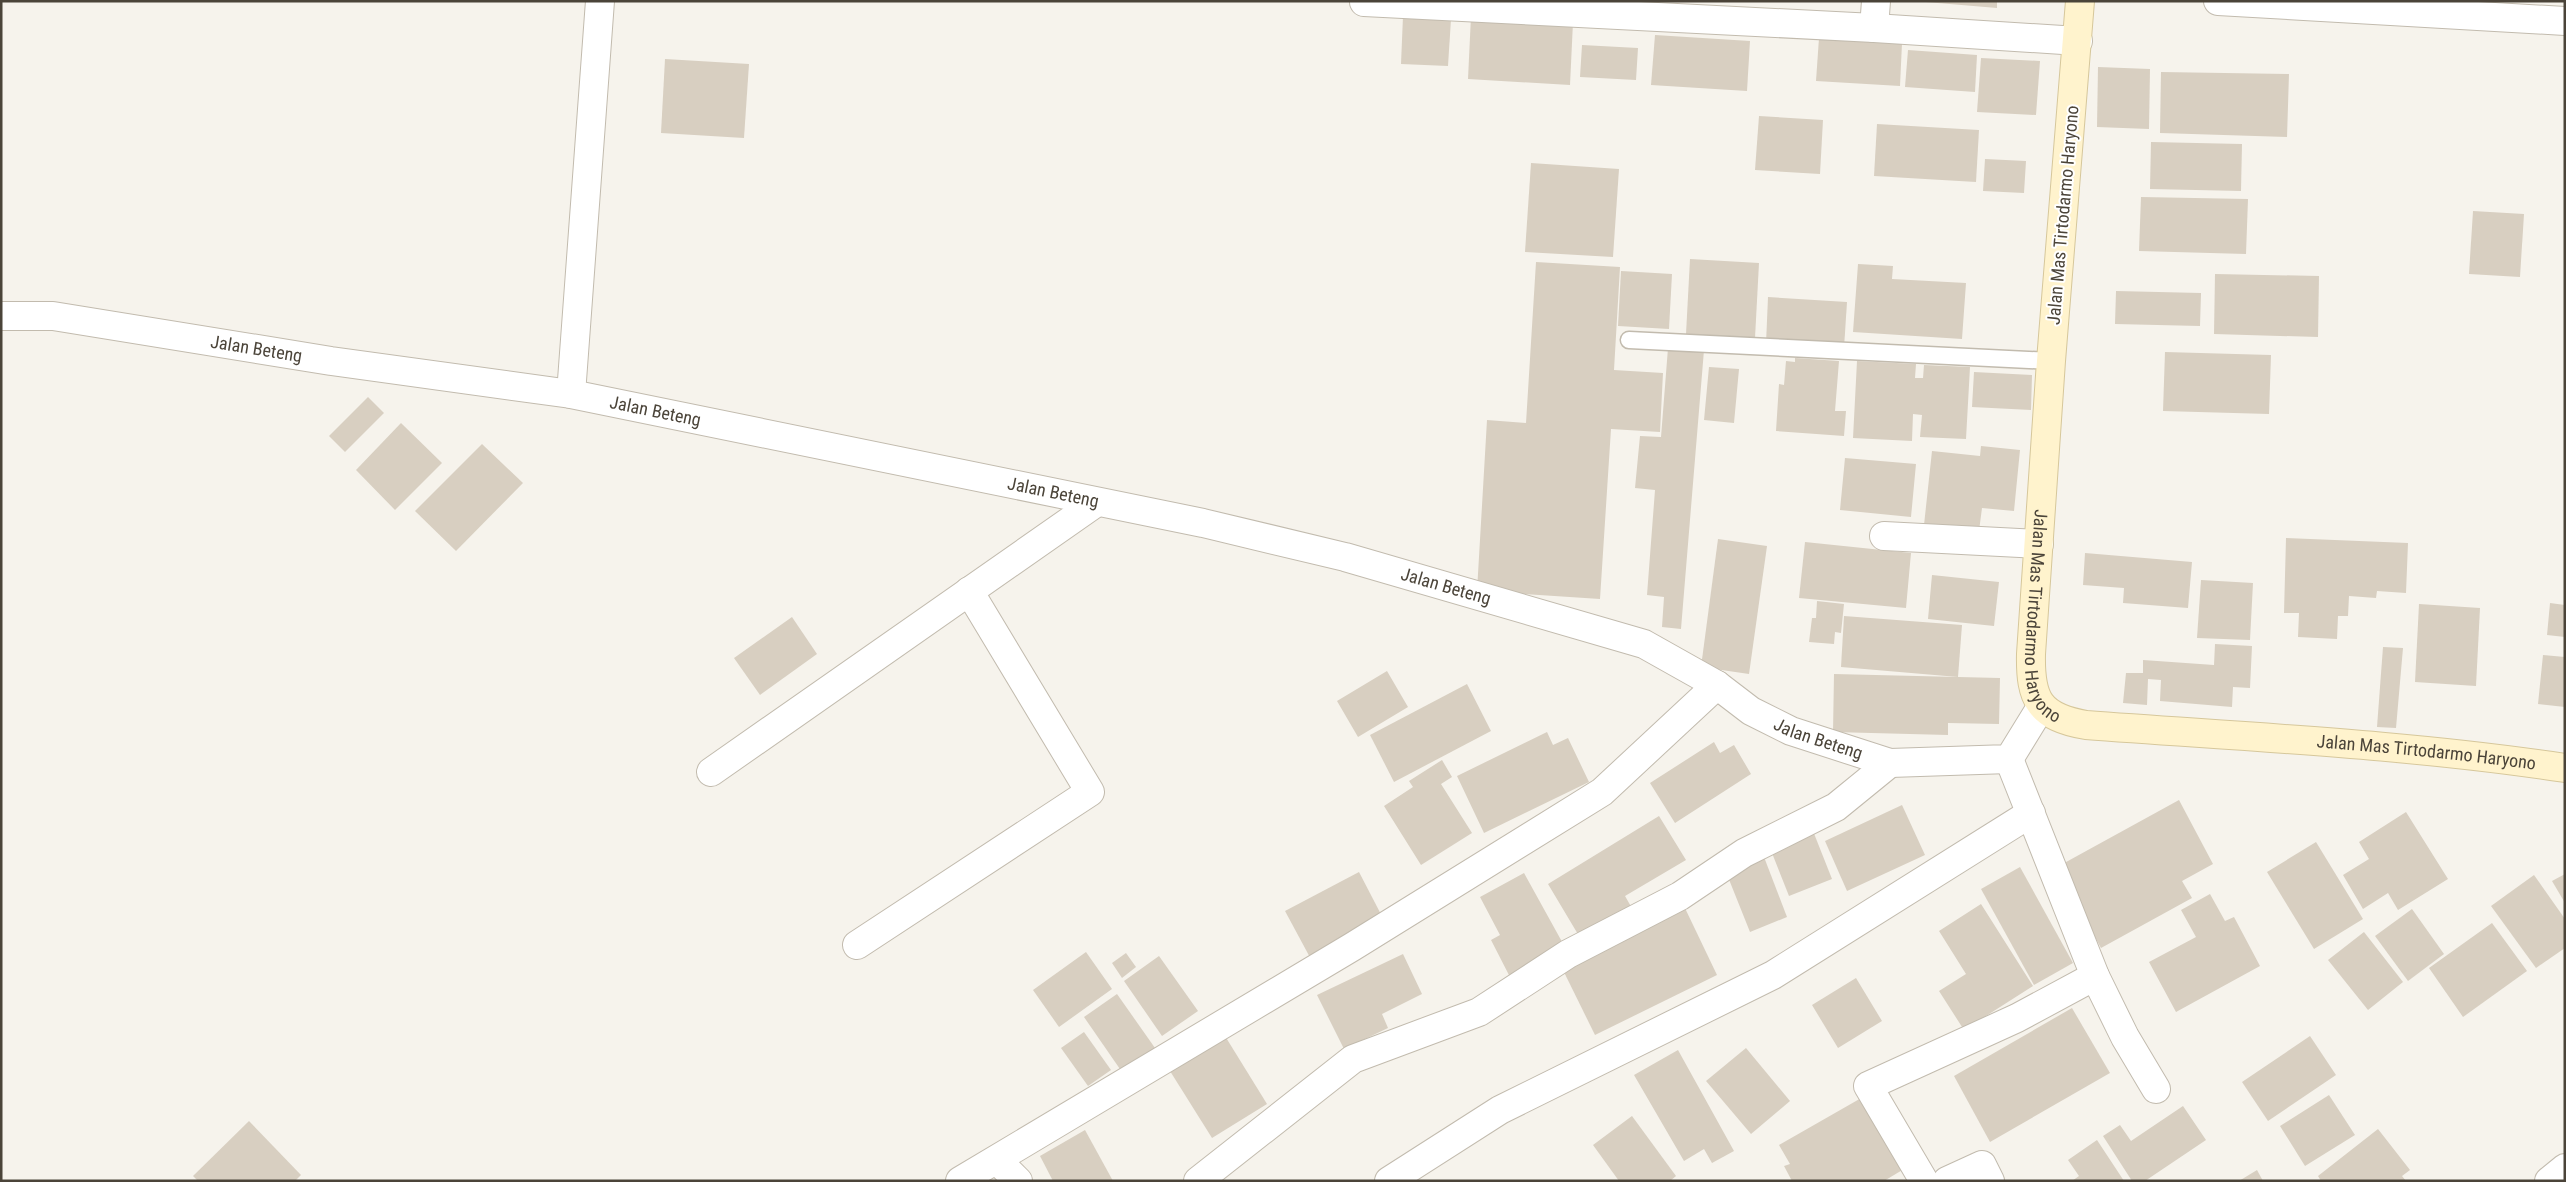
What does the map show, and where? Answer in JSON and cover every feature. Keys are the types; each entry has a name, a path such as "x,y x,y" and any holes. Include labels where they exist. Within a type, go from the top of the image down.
{"street":[{"path":"572,394 600,1"},
{"path":"1874,28 1876,1"},
{"name":"Jalan Mas Tirtodarmo Haryono","path":"2080,1 2051,361 2030,672 2035,696 2041,707 2052,715 2086,726 2297,740 2518,761 2565,768"},
{"path":"2218,1 2565,21"},
{"path":"1364,2 1874,28 2078,41"},
{"name":"Jalan Beteng","path":"1,316 53,316 331,361 572,394 1202,523 1345,557 1644,644 1717,685 1751,711 1791,731 1890,763 2009,759"},
{"path":"711,772 1097,502"},
{"path":"1884,536 2039,544"},
{"path":"857,945 1090,792 969,591"},
{"path":"960,1181 1352,947 1602,792 1717,685"},
{"path":"2041,707 2009,759 2096,976 2125,1037 2156,1089"},
{"path":"1198,1181 1353,1059 1479,1012 1568,954 1680,896 1744,852 1836,807 1890,763"},
{"path":"1389,1181 1500,1110 1773,975 2032,813"},
{"path":"1924,1181 1868,1086 2017,1018 2096,976"},
{"path":"997,1160 1018,1181"},
{"path":"1947,1181 1982,1165 1990,1181"},
{"path":"2549,1181 2565,1168"}],"lane":[{"path":"1629,340 2051,361"}],"building":[{"path":"1914,1 1997,1 1997,8"},
{"path":"1403,16 1451,19 1448,66 1401,64"},
{"path":"1471,16 1573,22 1570,85 1468,79"},
{"path":"1655,35 1750,41 1747,91 1651,85"},
{"path":"1819,38 1902,43 1900,86 1816,81"},
{"path":"1582,45 1638,48 1636,80 1580,77"},
{"path":"1908,50 1977,55 1975,92 1905,87"},
{"path":"1981,58 2040,61 2036,115 1977,112"},
{"path":"665,59 749,64 744,138 661,133"},
{"path":"2098,67 2150,69 2149,129 2097,127"},
{"path":"2161,72 2289,74 2287,137 2160,133"},
{"path":"1759,116 1823,120 1820,174 1755,170"},
{"path":"1877,124 1979,130 1976,182 1874,176"},
{"path":"2151,142 2242,144 2241,191 2150,189"},
{"path":"1985,159 2026,161 2024,193 1983,191"},
{"path":"1531,163 1619,169 1613,257 1525,252"},
{"path":"2141,197 2248,199 2246,254 2139,251"},
{"path":"2473,211 2524,214 2520,277 2469,274"},
{"path":"1690,259 1759,263 1755,338 1686,334"},
{"path":"1536,262 1620,267 1614,370 1663,373 1660,432 1611,429 1600,599 1477,591 1487,420 1526,423"},
{"path":"1858,264 1893,266 1892,279 1966,283 1962,339 1853,332"},
{"path":"1621,271 1672,274 1669,329 1618,326"},
{"path":"2215,274 2319,276 2318,337 2214,334"},
{"path":"2116,291 2201,293 2200,326 2115,324"},
{"path":"1768,297 1847,302 1844,348 1766,344"},
{"path":"1668,348 1704,350 1681,629 1662,627 1664,597 1647,595 1655,490 1635,488 1640,436 1661,437"},
{"path":"2165,352 2271,355 2269,414 2163,411"},
{"path":"1795,358 1839,361 1835,411 1846,411 1844,436 1776,431 1779,384 1784,385 1786,361 1795,362"},
{"path":"1857,361 1916,364 1915,378 1923,378 1924,365 1970,367 1966,439 1920,437 1922,415 1913,414 1912,441 1853,438"},
{"path":"1709,367 1739,369 1734,423 1704,420"},
{"path":"1974,372 2032,375 2031,410 1972,407"},
{"path":"368,397 384,413 345,452 329,436"},
{"path":"401,423 442,463 395,510 356,470"},
{"path":"482,444 523,483 456,551 415,511"},
{"path":"1981,446 2020,450 2014,511 1982,508 1979,531 1924,525 1932,451 1980,456"},
{"path":"1845,458 1916,464 1911,517 1840,510"},
{"path":"2286,538 2408,543 2406,593 2377,591 2376,598 2349,596 2348,616 2338,616 2337,639 2298,637 2299,613 2284,613"},
{"path":"1718,539 1767,546 1749,674 1701,667"},
{"path":"1805,542 1911,553 1906,608 1799,598"},
{"path":"2085,553 2192,562 2188,608 2123,603 2124,588 2083,585"},
{"path":"1932,575 1999,582 1994,626 1928,619"},
{"path":"2201,580 2253,583 2250,640 2197,638"},
{"path":"1817,601 1844,604 1841,633 1835,632 1834,644 1809,642 1812,618 1816,618"},
{"path":"2550,603 2565,605 2565,637 2547,635"},
{"path":"2419,604 2480,608 2476,686 2415,682"},
{"path":"1844,616 1962,625 1958,677 1841,667"},
{"path":"792,617 817,654 760,695 734,658"},
{"path":"2215,644 2252,646 2250,688 2233,687 2232,707 2160,701 2161,680 2148,679 2147,705 2123,703 2126,673 2143,673 2143,660 2214,665"},
{"path":"2383,647 2403,648 2396,728 2377,727"},
{"path":"2543,655 2565,657 2565,707 2538,704"},
{"path":"1387,671 1408,707 1358,737 1337,701"},
{"path":"1834,674 2000,678 1999,724 1948,723 1948,735 1833,732"},
{"path":"1467,684 1491,731 1394,782 1370,735"},
{"path":"1547,732 1553,745 1568,738 1589,782 1484,833 1457,776"},
{"path":"1714,742 1720,753 1734,745 1751,774 1675,823 1650,783"},
{"path":"1442,760 1452,777 1441,784 1472,833 1421,865 1384,806 1413,787 1409,781"},
{"path":"2179,800 2213,864 2182,881 2192,898 2101,948 2057,867"},
{"path":"1902,805 1925,855 1847,891 1825,841"},
{"path":"2406,812 2448,879 2398,910 2388,893 2363,909 2343,875 2369,859 2359,842"},
{"path":"1659,816 1686,860 1625,896 1633,910 1582,941 1548,884"},
{"path":"1813,831 1832,879 1789,896 1770,848"},
{"path":"2316,842 2363,919 2314,949 2267,872"},
{"path":"1764,857 1787,917 1750,932 1726,872"},
{"path":"2020,867 2073,963 2034,985 1981,889"},
{"path":"1359,872 1386,924 1313,963 1285,911"},
{"path":"1524,873 1566,949 1511,979 1491,940 1500,935 1480,897"},
{"path":"2565,874 2565,903 2552,881"},
{"path":"2534,875 2565,919 2565,948 2536,968 2491,906"},
{"path":"2210,894 2225,921 2234,917 2260,966 2176,1012 2149,962 2196,937 2181,910"},
{"path":"1683,904 1717,975 1595,1035 1560,964"},
{"path":"1981,904 2033,986 1964,1030 1939,991 1966,974 1939,931"},
{"path":"2412,909 2444,954 2408,981 2375,936"},
{"path":"2492,923 2527,971 2463,1017 2429,968"},
{"path":"2364,932 2403,982 2368,1010 2328,960"},
{"path":"1086,952 1112,989 1059,1027 1033,990"},
{"path":"1126,953 1136,967 1122,978 1112,963"},
{"path":"1403,954 1422,994 1382,1014 1388,1028 1344,1049 1317,995"},
{"path":"1159,956 1198,1011 1162,1036 1124,981"},
{"path":"1856,978 1882,1021 1838,1048 1812,1005"},
{"path":"1117,994 1155,1048 1122,1072 1084,1017"},
{"path":"2072,1008 2110,1073 1990,1142 1954,1076"},
{"path":"1084,1032 1111,1070 1088,1086 1061,1048"},
{"path":"1225,1036 1267,1104 1212,1138 1170,1071"},
{"path":"2310,1036 2336,1075 2268,1121 2242,1082"},
{"path":"1746,1048 1790,1101 1751,1134 1706,1081"},
{"path":"1678,1050 1734,1151 1712,1163 1704,1149 1684,1161 1634,1075"},
{"path":"2329,1095 2355,1135 2305,1166 2280,1126"},
{"path":"1863,1097 1904,1169 1884,1181 1792,1181 1784,1166 1790,1164 1779,1145"},
{"path":"2183,1106 2206,1140 2145,1181 2132,1181 2103,1136 2120,1125 2131,1141"},
{"path":"1632,1116 1676,1176 1670,1181 1619,1181 1593,1145"},
{"path":"249,1121 301,1175 295,1181 198,1181 193,1176"},
{"path":"2378,1129 2410,1170 2402,1176 2406,1181 2321,1181 2318,1176"},
{"path":"1085,1130 1113,1181 1053,1181 1040,1156"},
{"path":"2097,1140 2124,1181 2072,1181 2079,1176 2068,1160"},
{"path":"2257,1170 2263,1181 2239,1181"}]}
